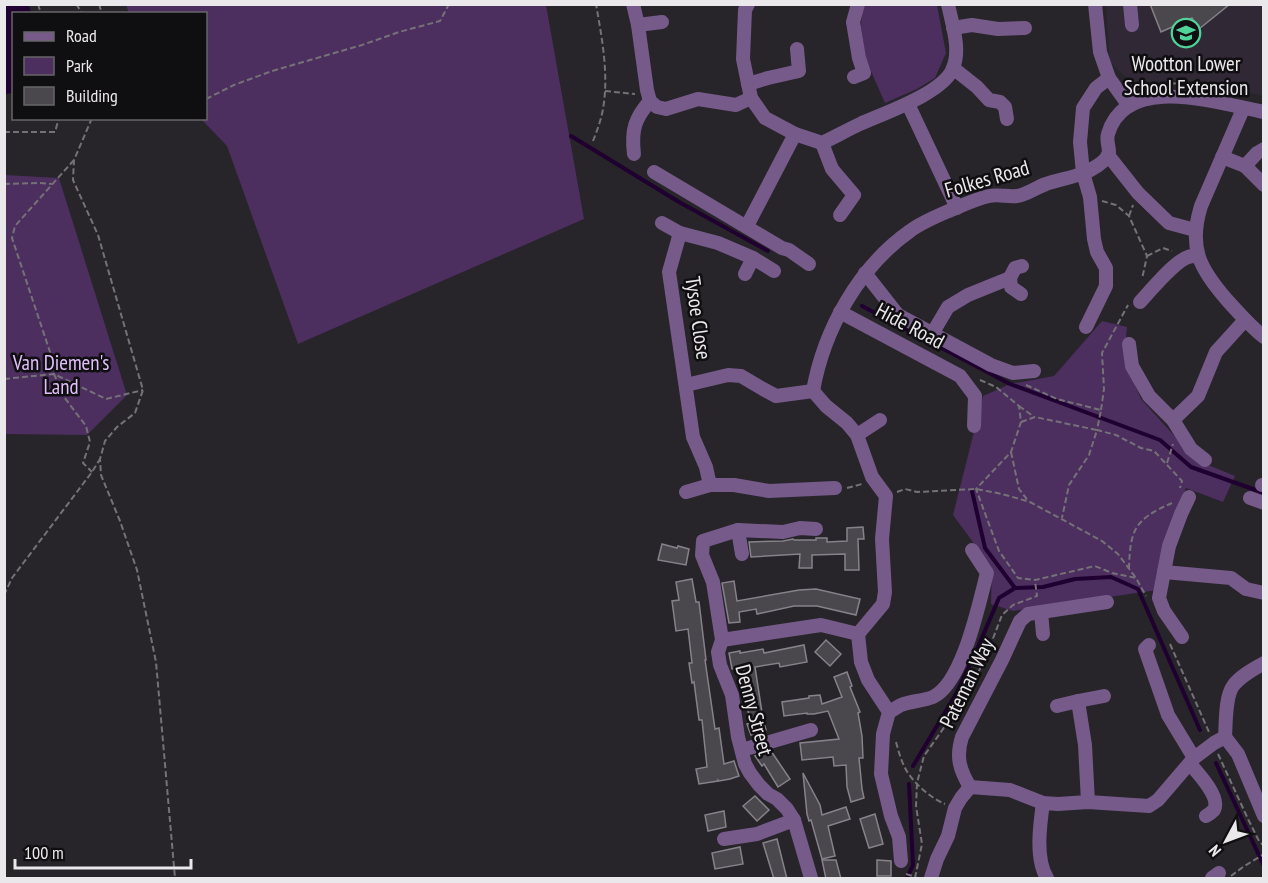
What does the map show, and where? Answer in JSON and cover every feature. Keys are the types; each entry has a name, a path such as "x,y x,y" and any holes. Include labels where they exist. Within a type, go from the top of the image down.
{"street":[{"path":"633,4 650,98 657,106 666,109 698,99 736,105 768,78 799,71 797,49"},
{"path":"748,4 745,10 743,59 749,92 765,118 795,134 822,143 908,104 945,82 954,68 956,49 948,4"},
{"path":"854,77 864,73 859,58 854,22 858,4"},
{"path":"1095,4 1100,52 1109,78 1129,106"},
{"path":"1130,4 1132,25"},
{"path":"638,26 662,22"},
{"path":"953,28 972,25 998,29 1024,28"},
{"path":"954,68 989,100 1000,102 1005,106 1007,119"},
{"path":"1086,327 1106,286 1106,268 1097,252 1090,197 1083,173 1080,142 1083,108 1096,88 1109,78"},
{"path":"1195,230 1169,223 1138,193 1108,155 1107,139 1111,126 1122,111 1129,106 1146,99 1174,96 1263,112"},
{"path":"634,154 636,120 650,98"},
{"path":"908,104 957,208"},
{"path":"1243,109 1201,206 1192,256 1245,320 1261,330"},
{"path":"747,226 795,134"},
{"path":"822,143 832,169 854,195 840,215"},
{"path":"1245,166 1263,149"},
{"name":"Folkes Road","path":"813,391 818,367 840,312 877,258 912,230 957,208 989,196 1019,196 1050,182 1083,173 1100,164 1108,155"},
{"path":"1222,157 1245,166 1263,185"},
{"path":"654,171 809,264"},
{"path":"662,223 680,233 717,243 753,258 774,272"},
{"name":"Tysoe Close","path":"680,233 669,272 686,385 728,375 741,376 776,396 813,391"},
{"path":"1136,300 1167,273 1192,256"},
{"path":"745,274 753,258"},
{"path":"1020,294 1011,287 1010,278 1014,268 1022,266"},
{"path":"865,273 898,315 991,365 1013,373 1034,371"},
{"path":"932,334 948,306 968,294 1010,278"},
{"name":"Hide Road","path":"840,312 960,376 975,396 974,426"},
{"path":"1173,420 1198,396 1216,352 1245,320"},
{"path":"1129,344 1132,366 1149,396 1173,420 1191,449 1205,460"},
{"path":"686,385 693,437 706,466 710,486"},
{"path":"813,391 857,435 872,477 886,496 882,539 885,573 883,604 858,634 861,662 888,716"},
{"path":"857,435 880,420"},
{"path":"686,492 710,486 734,485 769,491 835,488"},
{"path":"1176,640 1164,611 1152,597 1164,572 1169,546 1181,514 1181,497"},
{"path":"1250,498 1263,503"},
{"path":"742,554 738,530 783,532 800,528 816,529"},
{"name":"Denny Street","path":"738,530 703,541 702,555 713,582 722,640 718,652 720,665 732,695 738,737 745,764 759,785 777,799 794,820 811,879"},
{"path":"903,867 899,837 880,774 883,734 888,716 902,705 934,697 951,680 967,646 987,573 972,550"},
{"path":"1164,572 1231,578 1246,589 1263,593"},
{"name":"Pateman Way","path":"970,787 959,759 962,736 1020,621 1028,614 1107,603"},
{"path":"1041,612 1043,634"},
{"path":"722,640 821,625 858,634"},
{"path":"1149,645 1145,650 1168,715 1211,791 1215,806 1214,810 1206,816"},
{"path":"931,879 948,836 955,808 970,787 1010,790 1043,803 1088,802 1149,806 1158,800 1192,761 1220,740 1230,692 1234,684 1263,663"},
{"path":"1057,706 1104,696"},
{"path":"1078,701 1085,745 1088,802"},
{"path":"742,750 811,730"},
{"path":"1220,740 1238,754 1258,789 1263,816"},
{"path":"1043,803 1039,831 1041,859 1047,879"},
{"path":"724,839 757,834 794,820"}],"path":[{"path":"207,98 234,85 272,71 440,21 449,4"},
{"path":"593,141 603,112 605,91 603,45 596,4"},
{"path":"605,91 650,98"},
{"path":"4,132 55,132 58,120"},
{"path":"91,120 74,160 15,226 12,238 50,352 54,374 64,397 86,426 90,442 83,463 92,472"},
{"path":"4,595 12,578 92,472 100,459 105,441 117,427 135,413 143,390 98,235 73,180 74,160"},
{"path":"4,184 53,184"},
{"path":"1090,197 1116,205 1129,216 1147,256 1142,279"},
{"path":"1147,256 1163,249 1192,256"},
{"path":"1062,519 1069,484 1089,455 1097,430 1104,389 1102,352 1136,300"},
{"path":"1013,373 1024,378 1024,385 1057,399 1101,411"},
{"path":"4,379 54,374 106,399 143,390"},
{"path":"980,380 996,387 1035,417 1116,435 1142,448 1154,451 1182,481 1181,497 1151,512 1135,528 1129,569"},
{"path":"976,489 1011,452 1021,422 1019,406"},
{"path":"1021,422 1035,417"},
{"path":"1167,463 1173,445"},
{"path":"1011,452 1019,489 1029,502"},
{"path":"100,459 101,475 137,570 156,662 175,879"},
{"path":"835,488 852,488 872,477"},
{"path":"886,496 905,489 917,492 976,489 1029,502 1102,541 1118,554 1152,597"},
{"path":"976,489 999,551 1018,578 1035,580 1095,566 1112,573 1136,578"},
{"path":"1035,580 1037,596"},
{"path":"1176,640 1220,740 1248,819 1263,846"},
{"path":"981,652 987,654"},
{"path":"888,716 908,774 935,799 955,808"},
{"path":"1220,877 1263,854"},
{"path":"903,867 914,876"}],"shaded area":[{"path":"5,4 29,5 31,12 12,12 12,93 5,94"},
{"name":"Wootton Lower School Extension","path":"1106,5 1263,5 1263,96 1204,81 1170,80 1132,83 1110,62"}],"green space":[{"path":"126,5 546,5 584,219 298,344 227,146 202,120 207,120 207,12 129,12"},
{"path":"862,5 937,5 946,53 935,78 885,103 866,60 861,27"},
{"name":"Van Diemen's Land","path":"5,175 59,178 127,395 87,435 5,434"},
{"path":"1102,321 1127,327 1124,359 1141,399 1196,460 1235,476 1223,502 1186,488 1173,519 1157,590 1013,611 991,604 992,568 953,515 983,396 1010,384 1054,376"}],"building":[{"path":"1150,4 1230,4 1199,29 1192,18 1161,32"},
{"path":"863,527 864,539 858,539 859,570 845,570 845,554 812,555 812,568 799,568 800,554 751,557 749,542 816,540 816,538 827,538 827,542 847,541 847,528"},
{"path":"662,544 689,549 686,565 658,560"},
{"path":"692,579 696,602 699,602 715,729 719,728 724,764 734,761 739,776 699,784 696,769 707,767 702,720 699,720 694,682 692,683 688,629 676,631 672,601 679,600 676,582"},
{"path":"734,581 737,601 816,589 860,599 856,615 817,606 794,606 757,614 756,609 739,612 740,622 729,623 722,583"},
{"path":"826,640 841,654 830,666 815,652"},
{"path":"804,645 807,662 780,667 779,663 755,667 766,730 751,735 747,724 750,723 745,693 748,692 743,667 732,669 729,653 763,649 764,653"},
{"path":"847,672 860,712 858,713 863,758 859,758 864,798 851,802 847,787 846,765 834,766 833,757 802,760 800,743 839,739 828,711 784,716 782,702 820,695 822,704 842,697 834,677"},
{"path":"771,751 790,779 778,787 764,764 762,766 755,756"},
{"path":"803,773 820,805 822,815 846,807 850,819 828,826 835,856 822,859 811,820 809,821 807,814"},
{"path":"755,796 769,810 757,821 743,806"},
{"path":"724,811 726,827 708,831 705,815"},
{"path":"875,814 883,844 869,848 860,819"},
{"path":"777,839 787,879 774,879 763,843"},
{"path":"740,847 743,864 715,869 712,853"},
{"path":"822,860 836,860 841,879 826,879"},
{"path":"877,860 891,861 891,876 877,876"}],"waterway":[{"path":"571,136 679,202 768,251"},
{"path":"862,306 1010,384 1160,440 1191,467 1264,493"},
{"path":"913,766 956,694 999,598 1015,588 985,548 972,491"},
{"path":"1015,588 1043,587 1075,579 1111,577 1138,589 1200,730"},
{"path":"1216,763 1264,866"},
{"path":"907,878 913,865 909,784"}],"place":[{"name":"Wootton Lower School Extension","path":"1186,33"}]}
